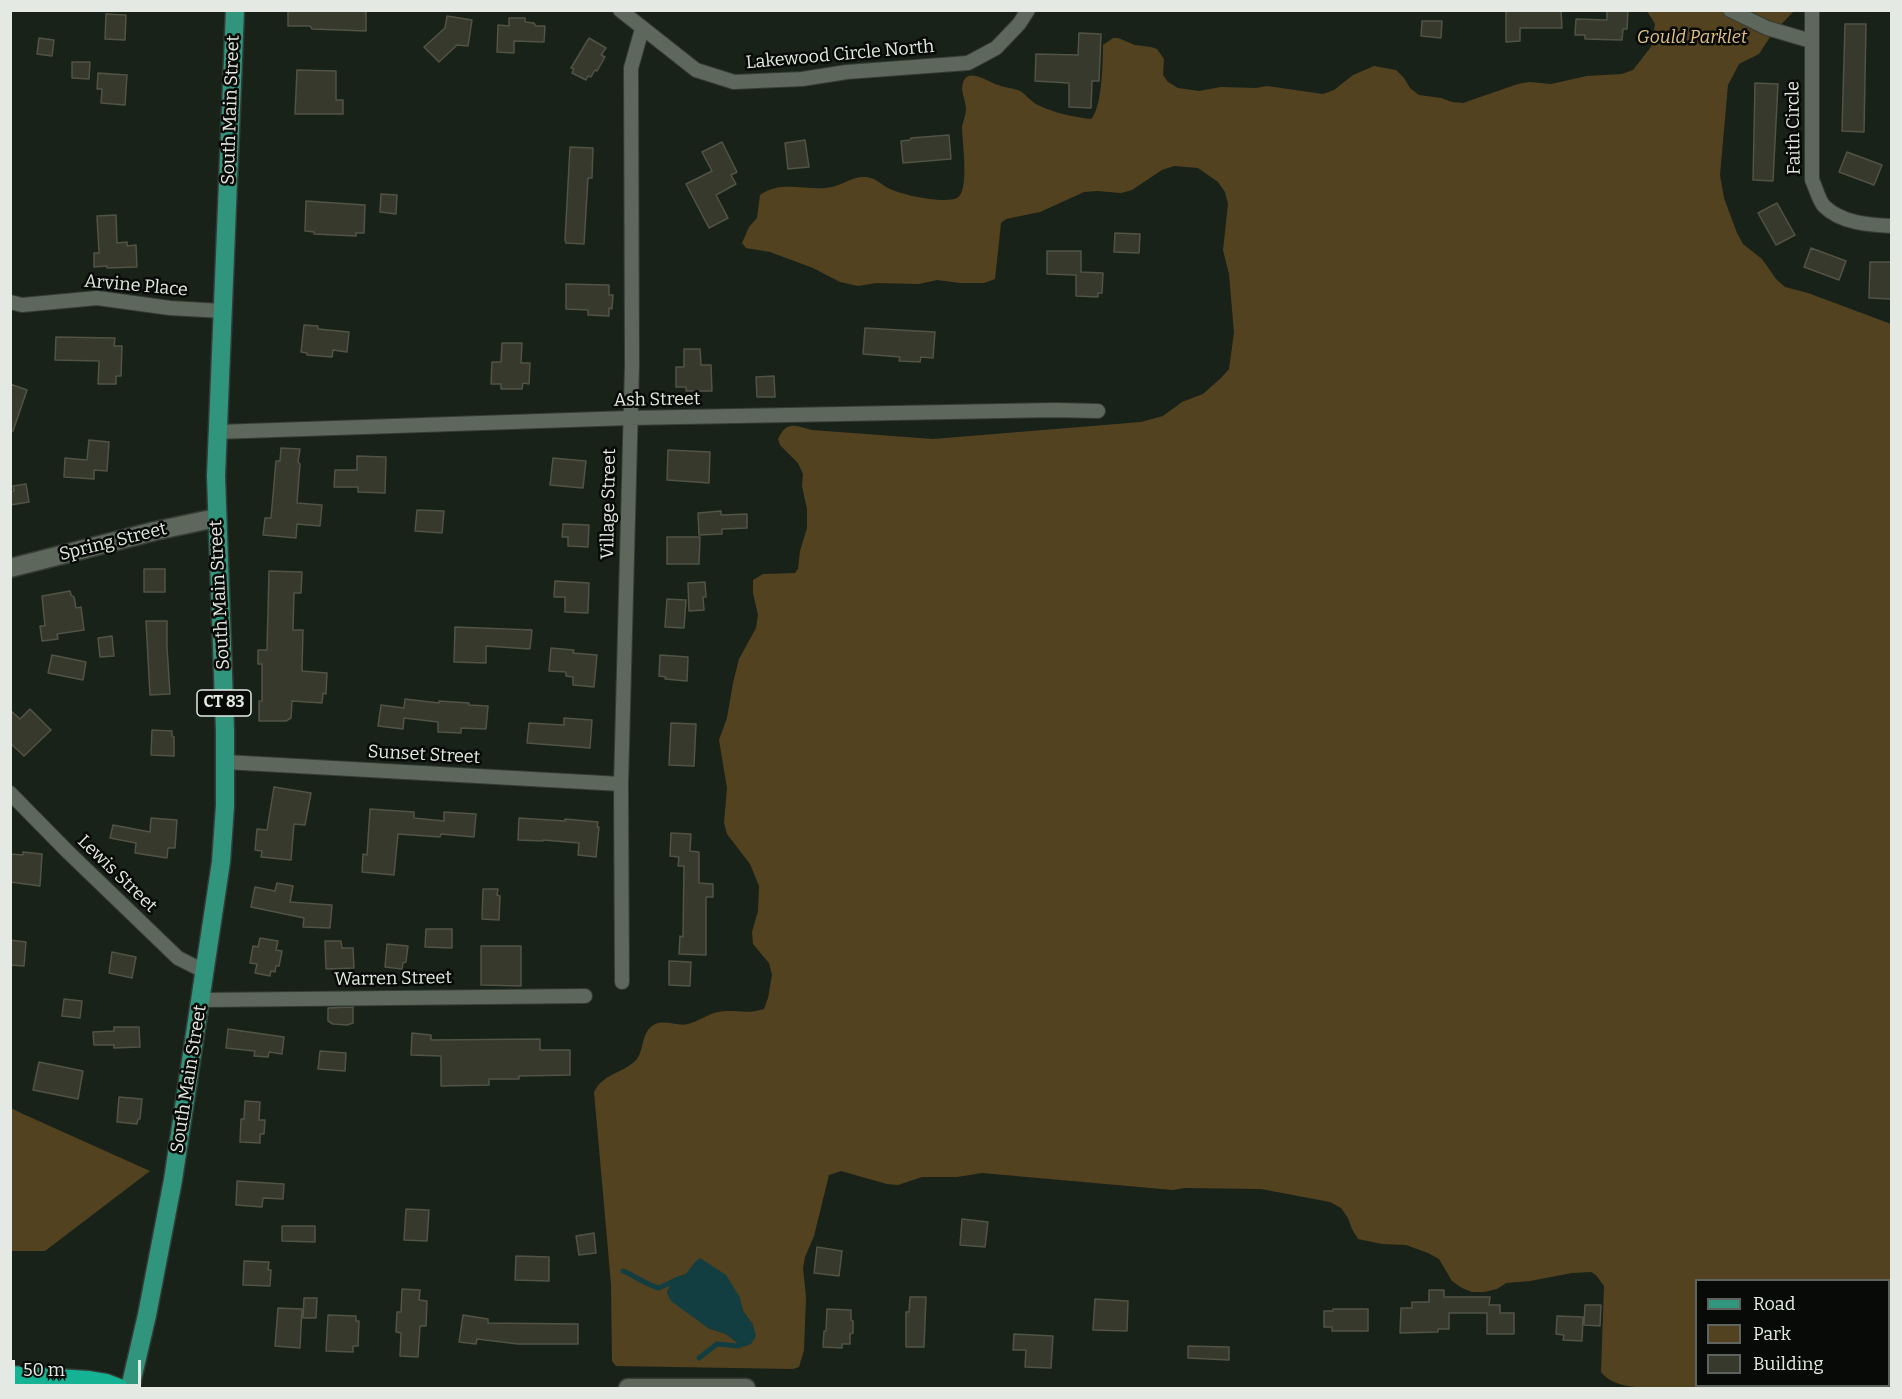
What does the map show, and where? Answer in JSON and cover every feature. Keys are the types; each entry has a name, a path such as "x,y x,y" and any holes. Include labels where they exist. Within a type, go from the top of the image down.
{"highway":[{"path":"10,1375 96,1381 119,1389"}],"main road":[{"name":"South Main Street","path":"130,1389 160,1252 184,1116 221,862 225,762 224,686 216,518 217,432 235,10"}],"street":[{"name":"Lakewood Circle North","path":"620,10 696,70 734,82 802,79 847,72 968,63 996,48 1019,24 1028,10"},
{"path":"1730,10 1767,28 1811,41"},
{"name":"Faith Circle","path":"1812,10 1812,180 1824,206 1845,219 1871,225 1892,226"},
{"name":"Village Street","path":"622,981 621,784 632,365 632,68 642,29"},
{"name":"Arvine Place","path":"10,302 22,305 97,298 170,308 222,311"},
{"name":"Ash Street","path":"217,432 629,418 1042,410 1098,411"},
{"name":"Spring Street","path":"10,568 216,518"},
{"name":"Sunset Street","path":"225,762 621,784"},
{"name":"Lewis Street","path":"10,793 178,958 206,972"},
{"name":"Warren Street","path":"201,1000 585,996"},
{"path":"628,1389 746,1389"}],"green space":[{"name":"Gould Parklet","path":"1647,11 1794,11 1772,34 1759,54 1739,64 1728,85 1720,175 1724,198 1743,244 1762,259 1776,279 1785,287 1808,293 1891,324 1891,1388 1660,1388 1620,1384 1613,1382 1601,1372 1604,1286 1591,1272 1506,1283 1497,1289 1472,1292 1452,1281 1439,1259 1428,1253 1406,1245 1382,1244 1358,1239 1341,1208 1330,1202 1261,1189 1185,1188 1173,1190 982,1173 957,1177 922,1177 898,1185 841,1171 829,1175 814,1236 803,1268 806,1297 804,1350 799,1367 793,1369 616,1366 612,1361 611,1284 594,1092 602,1081 634,1062 652,1026 661,1023 688,1024 718,1012 758,1011 764,1009 768,998 772,975 769,963 753,944 752,932 758,911 759,886 750,864 727,834 724,823 727,788 719,740 727,718 739,659 756,628 758,615 753,593 753,580 763,574 795,573 798,569 800,551 807,528 807,509 802,486 803,474 798,463 780,445 778,439 781,433 788,427 796,426 812,430 933,439 1141,422 1163,416 1182,402 1203,394 1221,378 1229,369 1234,333 1229,274 1223,250 1228,204 1225,192 1218,182 1198,168 1174,166 1162,170 1132,190 1121,193 1084,192 1040,212 1006,219 1001,223 995,279 984,283 937,280 919,284 876,283 858,286 840,282 813,268 770,252 746,248 742,243 749,227 757,218 760,195 768,190 786,187 832,187 866,177 904,194 942,200 957,198 961,194 964,176 962,127 966,109 962,89 965,78 979,77 1020,91 1036,104 1050,110 1091,119 1095,114 1100,95 1103,45 1113,38 1157,49 1164,59 1163,75 1168,82 1178,88 1199,91 1221,87 1267,86 1323,94 1334,90 1353,75 1374,66 1396,70 1410,88 1419,95 1463,103 1518,84 1529,82 1551,84 1587,76 1622,74 1633,70 1651,47 1655,24","holes":["686,1274 739,1296 743,1311 753,1325 743,1347 726,1334 708,1328 667,1293 673,1279"]},
{"path":"11,1108 150,1171 45,1251 11,1251"}],"water":[{"path":"700,1258 726,1275 739,1296 743,1311 753,1325 756,1336 751,1344 743,1347 726,1334 708,1328 671,1301 667,1293 673,1279 686,1274"}],"building":[{"path":"288,10 366,10 366,31 288,26"},
{"path":"1506,10 1561,10 1562,28 1520,28 1520,41 1506,42"},
{"path":"1607,10 1628,10 1627,29 1623,29 1622,40 1585,39 1585,35 1575,35 1576,19 1607,20"},
{"path":"106,14 126,15 125,40 105,39"},
{"path":"447,16 472,20 468,46 457,45 439,62 424,47 445,28"},
{"path":"509,18 525,18 525,22 545,26 544,42 514,41 514,53 497,52 498,25 509,26"},
{"path":"1422,21 1442,21 1441,38 1421,36"},
{"path":"1845,24 1866,24 1864,132 1842,131"},
{"path":"1079,33 1101,34 1099,81 1092,81 1091,108 1069,107 1069,83 1035,81 1036,54 1078,55"},
{"path":"39,38 54,40 52,56 37,54"},
{"path":"589,38 606,48 601,55 605,57 597,71 595,70 586,80 572,73 574,69 571,68"},
{"path":"72,62 90,62 89,79 72,78"},
{"path":"297,70 336,71 336,100 343,100 343,114 295,114"},
{"path":"98,73 127,75 125,105 101,103 102,89 97,89"},
{"path":"1755,83 1778,84 1773,181 1753,180"},
{"path":"949,135 951,159 903,163 901,141"},
{"path":"805,140 809,167 788,169 785,143"},
{"path":"722,142 737,172 731,175 736,184 716,195 728,218 709,228 686,184 712,171 702,152"},
{"path":"570,147 593,148 592,178 588,178 584,244 566,243 565,240"},
{"path":"1847,152 1882,165 1874,185 1839,172"},
{"path":"381,194 397,195 396,214 380,212"},
{"path":"306,201 365,205 364,233 356,233 356,236 314,234 314,232 305,231"},
{"path":"1777,203 1795,235 1776,245 1758,213"},
{"path":"116,215 117,243 127,242 127,246 136,245 137,267 94,267 94,253 99,253 97,216"},
{"path":"1115,233 1140,234 1139,253 1114,252"},
{"path":"1811,248 1846,261 1839,280 1804,267"},
{"path":"1047,251 1081,251 1081,272 1103,273 1102,293 1098,293 1098,297 1076,296 1076,275 1047,274"},
{"path":"1870,262 1892,262 1891,299 1869,298"},
{"path":"566,284 609,285 609,295 613,295 609,316 588,315 588,310 566,309"},
{"path":"304,325 318,326 318,329 349,332 347,352 333,350 332,357 307,355 301,352"},
{"path":"865,328 935,332 933,358 921,357 920,362 899,361 900,357 863,354"},
{"path":"56,337 115,338 114,346 122,346 121,376 116,376 116,384 98,384 99,361 55,360"},
{"path":"502,343 522,343 521,363 530,363 529,384 523,383 522,389 501,389 501,384 491,384 492,362 501,362"},
{"path":"684,349 700,349 701,365 711,365 712,391 686,391 686,387 676,387 676,367 684,367"},
{"path":"774,376 775,397 757,397 756,377"},
{"path":"10,384 27,390 13,431 10,431"},
{"path":"89,440 109,442 107,471 94,470 94,479 64,477 65,458 87,460"},
{"path":"281,448 300,449 297,503 322,505 320,526 297,524 296,538 263,535 265,518 271,518 276,461 280,461"},
{"path":"668,450 710,452 709,483 667,480"},
{"path":"357,456 386,457 385,493 358,492 358,487 334,487 335,470 357,470"},
{"path":"553,458 586,461 583,488 550,485"},
{"path":"26,484 29,502 10,505 10,492 14,491 13,486"},
{"path":"417,510 444,511 442,533 415,531"},
{"path":"721,511 721,515 747,514 747,528 722,529 722,534 699,535 698,513"},
{"path":"563,524 589,525 588,547 568,546 568,537 562,537"},
{"path":"667,537 700,537 699,564 667,564"},
{"path":"144,569 165,569 165,592 144,592"},
{"path":"269,571 302,572 301,593 294,593 293,630 303,630 302,671 327,673 326,694 323,693 322,703 292,701 291,718 286,721 259,721 259,701 262,701 262,664 258,664 258,650 267,650"},
{"path":"555,581 589,583 588,613 565,612 565,597 554,597"},
{"path":"705,582 704,610 689,611 688,583"},
{"path":"70,591 76,608 81,607 84,630 57,634 58,639 42,641 40,626 45,626 42,596"},
{"path":"667,599 686,600 684,628 665,627"},
{"path":"146,621 167,621 170,694 150,695"},
{"path":"455,627 532,630 530,649 486,646 486,663 454,662"},
{"path":"112,636 114,656 100,657 98,638"},
{"path":"551,648 597,655 594,687 573,685 573,677 566,676 566,672 549,671"},
{"path":"52,655 86,662 83,680 48,673"},
{"path":"660,655 688,657 687,681 665,679 666,677 659,676"},
{"path":"405,699 488,706 486,729 461,728 461,733 438,732 438,722 404,718 403,729 378,726 381,705 404,708"},
{"path":"30,709 51,730 24,756 10,743 10,710 20,719"},
{"path":"564,718 592,720 590,748 527,743 529,723 564,725"},
{"path":"671,723 696,724 694,766 669,765"},
{"path":"152,730 172,731 174,756 151,755"},
{"path":"274,787 311,793 305,825 294,824 291,860 261,857 262,851 255,850 257,829 267,830"},
{"path":"370,809 414,812 414,818 444,821 444,812 476,814 474,837 398,834 394,875 362,872 363,854 367,855"},
{"path":"151,818 177,820 175,848 168,848 167,858 135,853 136,843 110,838 113,825 150,832"},
{"path":"519,818 598,822 596,857 578,855 579,843 518,840"},
{"path":"671,833 691,834 690,851 699,852 699,883 713,884 713,897 706,897 706,955 679,954 680,936 683,937 684,866 678,866 679,857 670,856"},
{"path":"23,852 42,854 40,886 10,882 10,854 23,855"},
{"path":"277,883 293,886 290,902 332,905 330,928 303,927 304,918 251,907 255,887 275,891"},
{"path":"483,889 498,889 499,920 482,919"},
{"path":"426,929 452,929 452,948 425,947"},
{"path":"260,938 278,941 276,950 282,951 279,966 276,966 275,972 271,971 270,976 255,973 257,964 250,963 253,946 258,947"},
{"path":"10,940 26,942 24,966 10,965"},
{"path":"325,941 341,941 342,948 353,948 354,968 326,969"},
{"path":"387,944 408,946 406,962 403,963 402,969 385,967"},
{"path":"481,946 521,946 521,986 481,985"},
{"path":"112,952 136,957 132,978 109,973"},
{"path":"669,961 691,962 690,986 669,985"},
{"path":"64,999 82,1001 80,1018 62,1016"},
{"path":"353,1007 353,1023 333,1024 328,1021 328,1008"},
{"path":"114,1027 139,1027 140,1047 114,1048 114,1045 94,1045 93,1032 114,1031"},
{"path":"228,1029 284,1037 282,1054 269,1052 268,1057 254,1056 255,1051 226,1048"},
{"path":"412,1033 431,1035 431,1040 540,1039 540,1050 570,1050 570,1075 519,1076 519,1079 489,1079 489,1085 441,1086 441,1056 411,1055"},
{"path":"320,1051 346,1053 345,1071 318,1069"},
{"path":"39,1062 83,1071 78,1099 33,1090"},
{"path":"119,1097 142,1099 140,1119 137,1124 117,1122"},
{"path":"245,1101 260,1102 259,1120 265,1120 264,1134 260,1134 260,1143 240,1142"},
{"path":"237,1181 284,1184 283,1199 263,1198 262,1207 236,1205"},
{"path":"406,1209 429,1210 427,1241 404,1240"},
{"path":"962,1219 988,1222 985,1247 960,1245"},
{"path":"282,1226 315,1226 315,1242 282,1241"},
{"path":"594,1233 596,1253 579,1255 576,1236"},
{"path":"817,1247 842,1251 839,1276 814,1273"},
{"path":"516,1256 549,1257 549,1281 515,1280"},
{"path":"244,1261 269,1262 270,1286 243,1285"},
{"path":"402,1289 420,1290 419,1300 427,1301 426,1326 420,1326 418,1357 400,1356 401,1333 396,1332 397,1312 401,1312"},
{"path":"1429,1290 1444,1290 1444,1297 1490,1297 1489,1305 1500,1305 1500,1313 1514,1313 1514,1334 1487,1334 1487,1313 1449,1313 1449,1329 1438,1329 1438,1332 1400,1333 1401,1308 1412,1308 1412,1302 1429,1302"},
{"path":"910,1297 926,1297 924,1347 906,1347 906,1312 909,1312"},
{"path":"304,1298 317,1298 316,1318 303,1318"},
{"path":"1095,1299 1128,1301 1127,1331 1093,1330"},
{"path":"1585,1305 1601,1305 1600,1326 1584,1325"},
{"path":"278,1308 302,1309 300,1348 275,1346"},
{"path":"827,1309 851,1310 853,1333 850,1334 850,1344 842,1344 842,1348 823,1347"},
{"path":"1333,1309 1368,1309 1368,1331 1332,1331 1332,1327 1324,1327 1324,1311 1333,1311"},
{"path":"328,1315 356,1316 356,1321 359,1321 358,1346 353,1346 353,1352 326,1351"},
{"path":"463,1315 488,1319 488,1323 578,1324 578,1344 518,1344 477,1339 476,1344 459,1342"},
{"path":"1557,1316 1583,1317 1582,1341 1563,1340 1564,1335 1556,1334"},
{"path":"1014,1334 1053,1336 1051,1368 1025,1367 1026,1350 1013,1350"},
{"path":"1188,1346 1229,1347 1229,1360 1188,1358"}],"waterway":[{"path":"623,1271 659,1288 678,1279"},
{"path":"699,1358 717,1344 739,1346 740,1338"}]}
